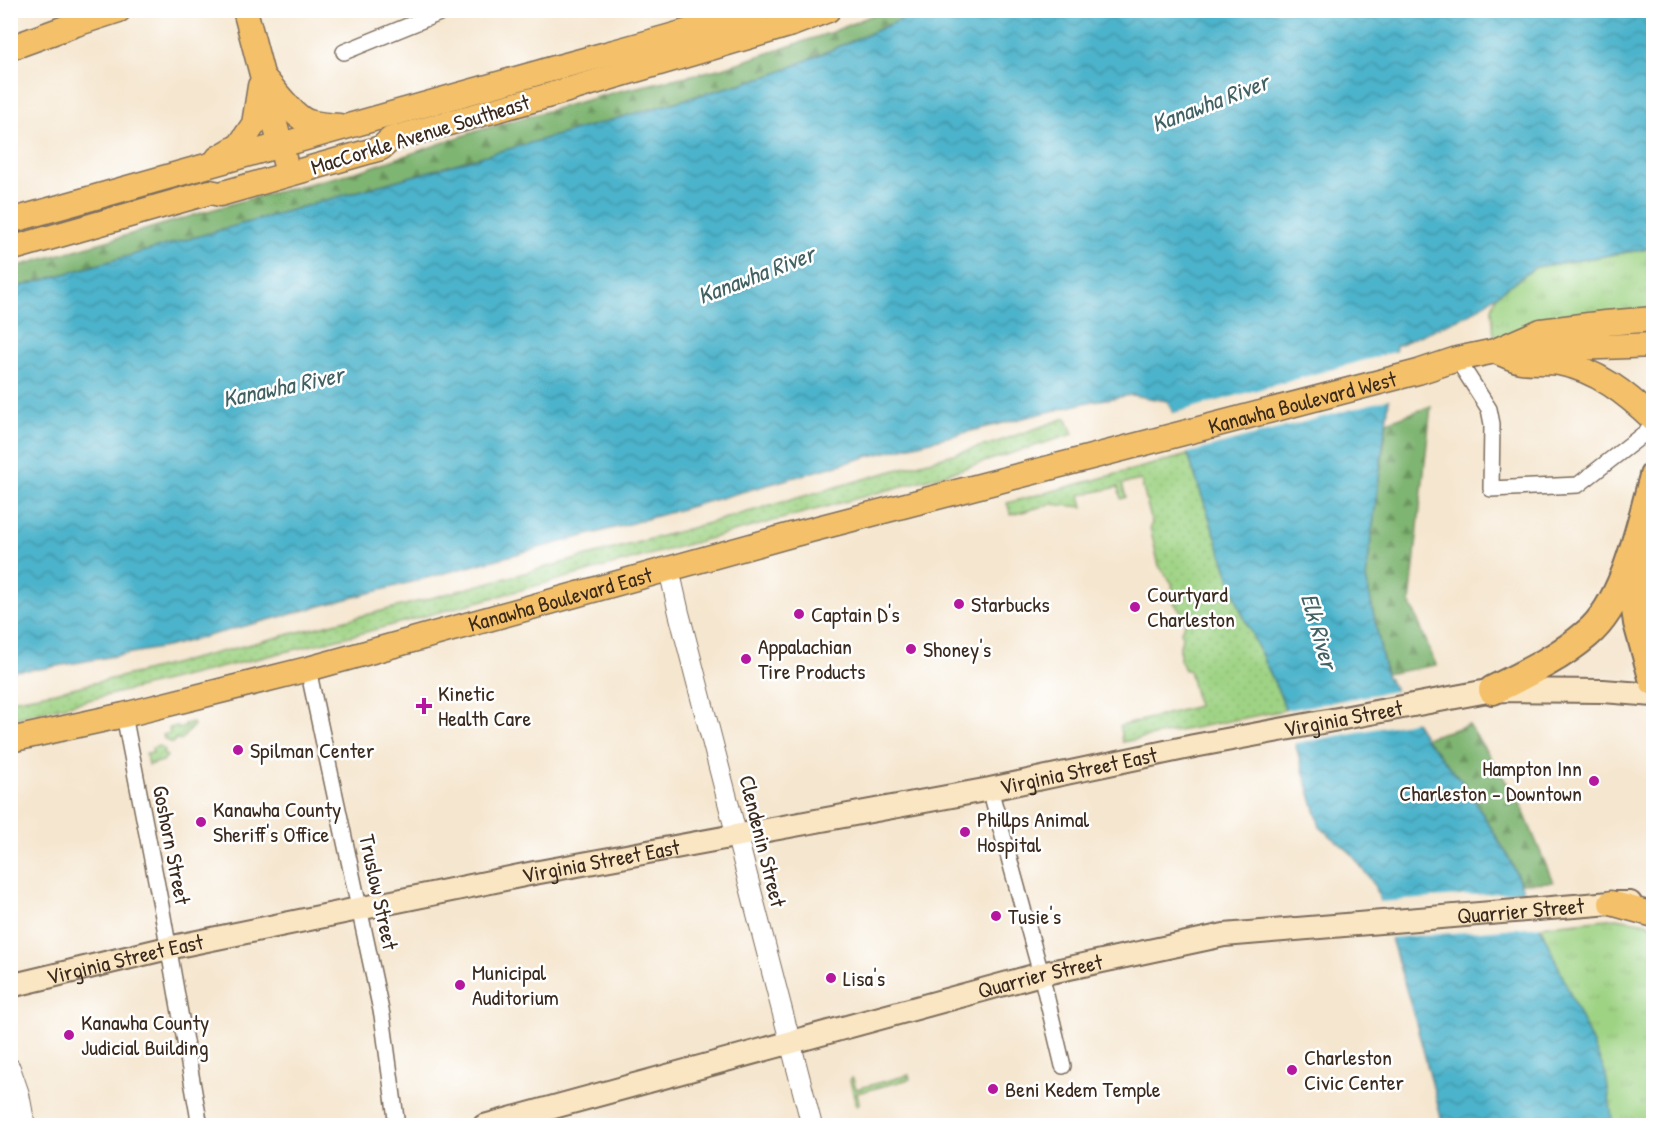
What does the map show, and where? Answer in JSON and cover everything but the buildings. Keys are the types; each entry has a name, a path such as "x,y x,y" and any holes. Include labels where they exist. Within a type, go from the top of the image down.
{"highway":[{"path":"1493,690 1538,667 1589,633 1615,599 1628,569 1653,476"},
{"path":"1640,528 1635,603 1653,681"}],"main road":[{"path":"10,48 119,10"},
{"path":"245,10 283,156"},
{"name":"MacCorkle Avenue Southeast","path":"10,249 210,192 350,126 692,32 759,10"},
{"name":"MacCorkle Avenue Southeast","path":"10,221 200,169 375,139 392,139 792,24 828,10"},
{"path":"261,75 301,119 308,122 350,126"},
{"path":"200,169 240,144 247,135 254,124 261,75"},
{"name":"MacCorkle Avenue Southeast","path":"210,192 220,194 381,148 392,139"},
{"name":"Kanawha Boulevard West","path":"1111,452 1495,351 1541,331 1605,322 1653,319"},
{"name":"Kanawha Boulevard West","path":"1495,351 1545,351 1653,345"},
{"path":"1495,351 1522,361 1562,364 1594,375 1612,384 1653,420"},
{"name":"Kanawha Boulevard East","path":"10,740 124,715 308,669 791,535 1111,452"},
{"name":"Virginia Street","path":"1194,746 1493,690 1540,689 1653,695"},
{"name":"Virginia Street East","path":"10,986 168,948 534,873 990,789 1194,746"},
{"path":"1611,903 1653,915"},
{"name":"Quarrier Street","path":"484,1125 1041,974 1224,935 1611,903 1653,903"}],"street":[{"path":"344,52 447,10"},
{"path":"1457,360 1489,409 1492,424 1491,489 1578,485 1653,426"},
{"name":"Clendenin Street","path":"669,569 681,624 812,1125"},
{"name":"Truslow Street","path":"308,669 382,1015 397,1125"},
{"name":"Goshorn Street","path":"124,715 200,1125"},
{"path":"990,789 1041,974 1063,1066"},
{"path":"10,1068 19,1094 25,1125"}],"green space":[{"path":"882,11 910,11 903,19 775,74 11,289 11,268 245,200 363,170 480,130 615,92 723,68 832,32"},
{"path":"1653,248 1653,319 1495,351 1492,309 1497,294 1536,267"},
{"path":"1431,406 1410,602 1436,665 1386,674 1366,578 1387,422"},
{"path":"1066,418 1073,434 939,476 366,632 11,719 11,700 137,673 409,604 994,443"},
{"path":"1188,455 1240,609 1285,710 1122,742 1120,726 1198,706 1189,670 1185,670 1180,659 1181,631 1185,623 1183,614 1174,603 1172,583 1159,566 1150,527 1152,523 1141,480 1122,484 1126,497 1121,499 1118,487 1080,495 1083,507 1051,504 1011,515 1007,503"},
{"path":"192,722 194,725 180,741 176,738 173,743 164,739 163,735 170,733 169,728 177,726 178,729"},
{"path":"1469,725 1520,803 1553,882 1521,883 1508,856 1466,786 1425,738"},
{"path":"159,746 165,750 163,754 167,756 163,761 148,765 146,754 153,753 152,748"},
{"path":"1616,918 1648,923 1653,926 1653,1125 1613,1125 1610,1108 1541,926"},
{"path":"909,1075 910,1079 857,1093 859,1103 856,1104 851,1078 856,1089"}],"water":[{"path":"921,11 1653,11 1653,248 1536,267 1471,313 1396,346 1366,578 1386,675 1425,738 1466,786 1508,856 1606,1074 1613,1125 1443,1125 1376,887 1351,853 1320,827 1282,699 1240,609 1188,455 1167,401 1131,395 1088,402 866,457 618,527 166,647 40,669 11,671 11,289 775,74"}],"pier":[{"path":"1398,351 1393,398 1185,454 1170,414"},
{"path":"1399,690 1418,721 1292,744 1282,711"},
{"path":"1528,891 1544,926 1388,938 1378,902"}],"railway":[{"path":"10,12 15,10"}],"place":[{"name":"Starbucks","path":"959,604"},
{"name":"Courtyard Charleston","path":"1135,607"},
{"name":"Captain D's","path":"799,614"},
{"name":"Shoney's","path":"911,649"},
{"name":"Appalachian Tire Products","path":"746,659"},
{"name":"Kinetic Health Care","path":"424,706"},
{"name":"Spilman Center","path":"238,750"},
{"name":"Hampton Inn Charleston - Downtown","path":"1594,781"},
{"name":"Kanawha County Sheriff's Office","path":"201,822"},
{"name":"Phillps Animal Hospital","path":"965,832"},
{"name":"Tusie's","path":"996,916"},
{"name":"Lisa's","path":"831,978"},
{"name":"Municipal Auditorium","path":"460,985"},
{"name":"Kanawha County Judicial Building","path":"69,1035"},
{"name":"Charleston Civic Center","path":"1292,1070"},
{"name":"Beni Kedem Temple","path":"993,1089"}],"water label":[{"name":"Kanawha River","path":"1210,103"},
{"name":"Kanawha River","path":"756,275"},
{"name":"Kanawha River","path":"283,387"},
{"name":"Elk River","path":"1319,631"}]}
